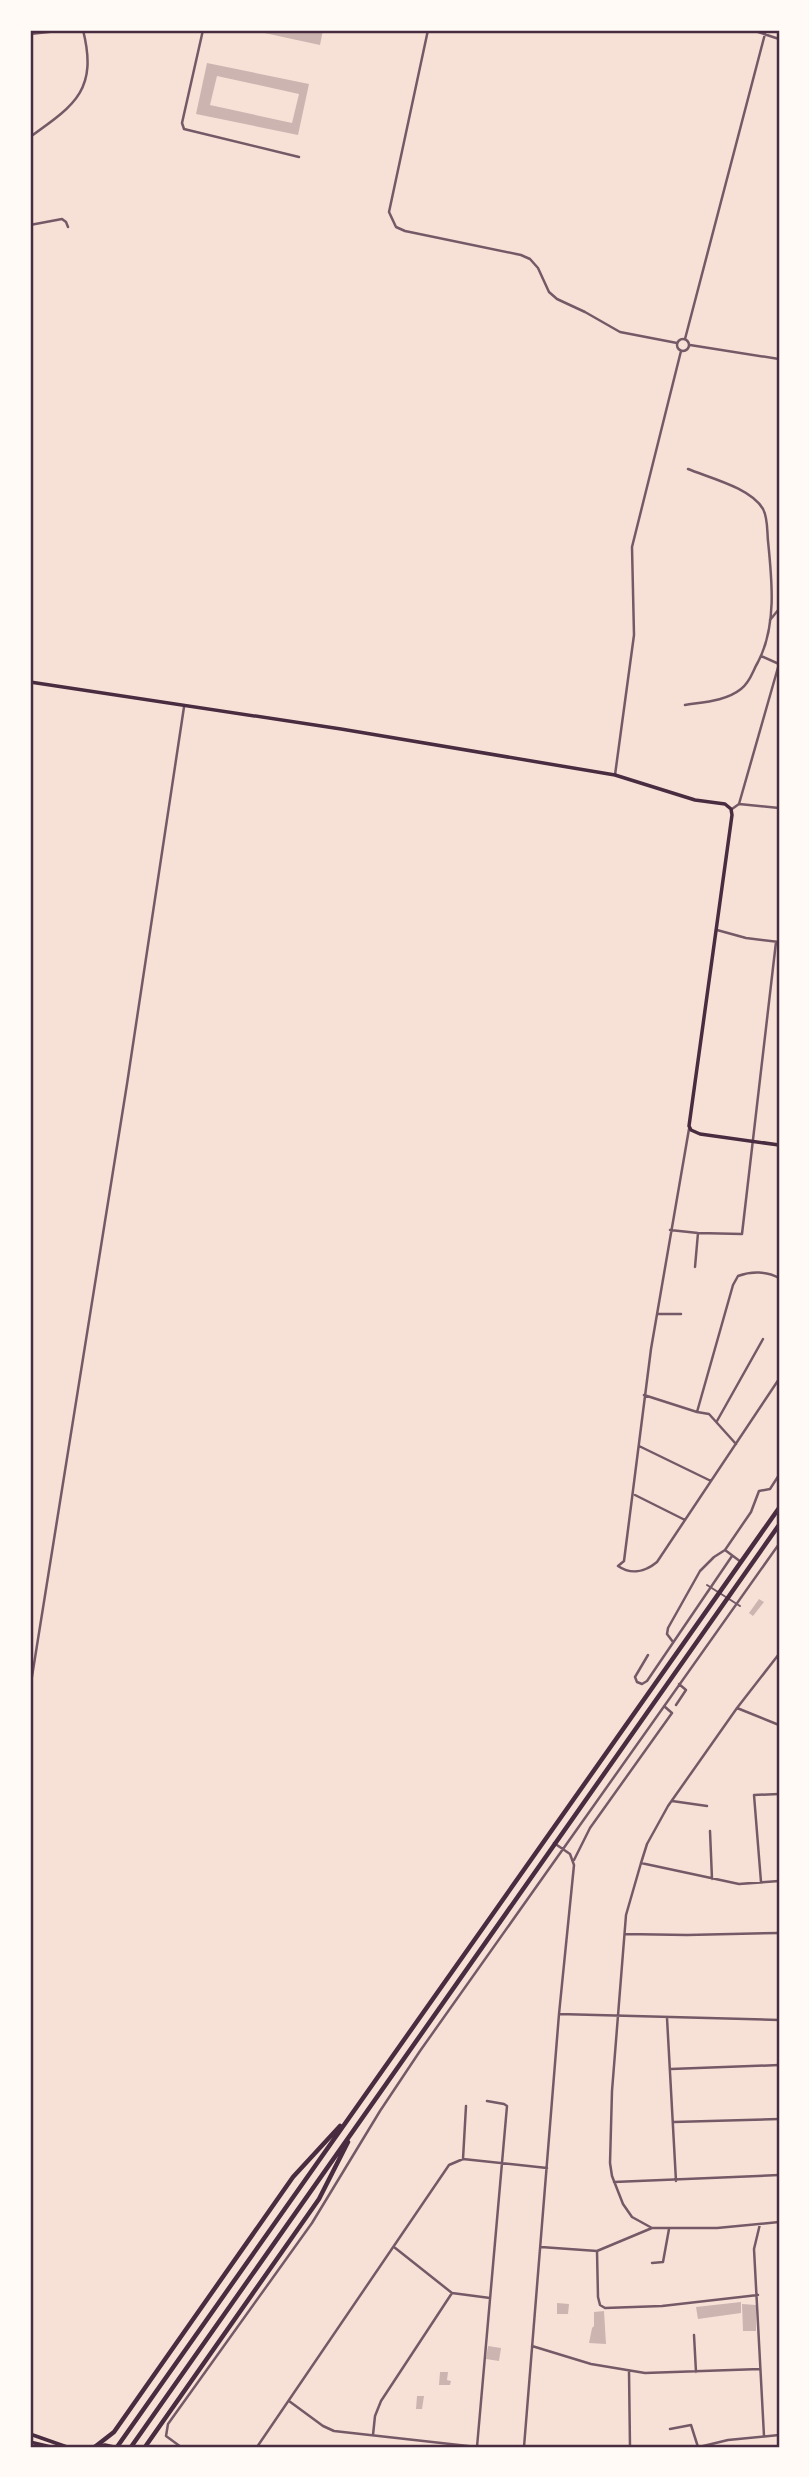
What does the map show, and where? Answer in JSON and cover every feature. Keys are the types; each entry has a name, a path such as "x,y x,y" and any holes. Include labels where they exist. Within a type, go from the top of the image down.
{"highway":[{"path":"116,2447 779,1508"},
{"path":"131,2447 779,1525"},
{"path":"93,2446 114,2432 293,2177 352,2112"},
{"path":"145,2447 319,2199 352,2132"}],"main road":[{"path":"30,682 615,775 695,800 725,804 731,809 732,815 689,1128 700,1134 779,1145"},
{"path":"30,2434 67,2447"},
{"path":"30,2442 51,2447"},
{"path":"93,2446 116,2447"}],"street":[{"path":"30,34 67,30"},
{"path":"30,137 69,109 85,87 86,43 83,30"},
{"path":"203,30 182,122 184,129 299,157"},
{"path":"428,30 389,212 396,227 521,255 530,259 538,268 549,292 557,299 620,332 677,343"},
{"path":"752,30 765,32 779,39"},
{"path":"685,339 765,32"},
{"path":"30,225 62,219 68,227"},
{"path":"677,343 685,339"},
{"path":"685,339 690,345 779,359"},
{"path":"615,775 634,635 632,547 681,351 677,343"},
{"path":"681,351 687,350 690,345"},
{"path":"685,705 733,695 752,677 771,620 770,562 763,509 754,499 732,486 688,469"},
{"path":"771,620 779,609"},
{"path":"739,804 779,664 761,656"},
{"path":"30,1689 185,706"},
{"path":"731,809 739,804 779,808"},
{"path":"670,1230 742,1234 778,942 746,938 716,930"},
{"path":"689,1128 644,1395 624,1561 618,1566 632,1572 652,1566 779,1379"},
{"path":"695,1267 698,1233"},
{"path":"697,1412 733,1285 738,1276 768,1273 779,1278"},
{"path":"657,1314 681,1314"},
{"path":"717,1421 763,1339"},
{"path":"644,1395 709,1414 736,1444"},
{"path":"639,1446 711,1481"},
{"path":"673,1642 667,1634 668,1628 700,1571 725,1550 751,1512 757,1494 770,1489 779,1475"},
{"path":"634,1494 685,1520"},
{"path":"181,2447 166,2436 169,2424 326,2203 397,2084 779,1544"},
{"path":"725,1550 741,1562"},
{"path":"648,1655 635,1677 637,1682 642,1684 647,1681 733,1556"},
{"path":"707,1585 740,1606"},
{"path":"728,1615 733,1618"},
{"path":"779,1654 737,1708 672,1801 647,1844 640,1863 629,1900 625,1934 617,2016 610,2163 623,2204 632,2217 652,2228 669,2230 779,2222"},
{"path":"677,1705 686,1690 679,1684"},
{"path":"524,2447 574,1860 590,1828 672,1713 664,1706"},
{"path":"737,1708 779,1725"},
{"path":"639,1741 648,1747"},
{"path":"761,1884 754,1795 779,1794"},
{"path":"672,1801 707,1806"},
{"path":"710,1831 712,1879"},
{"path":"554,1843 574,1860"},
{"path":"640,1863 739,1884 779,1881"},
{"path":"625,1934 687,1936 779,1933"},
{"path":"559,2014 779,2020"},
{"path":"667,2018 676,2181"},
{"path":"670,2069 779,2065"},
{"path":"289,2401 328,2430 477,2447 507,2106 487,2101"},
{"path":"463,2159 466,2106"},
{"path":"674,2122 779,2119"},
{"path":"257,2447 449,2165 463,2159 547,2168"},
{"path":"614,2182 779,2175"},
{"path":"760,2224 754,2249 764,2436"},
{"path":"541,2247 597,2251 652,2228"},
{"path":"652,2263 663,2262 669,2230"},
{"path":"394,2247 452,2293 490,2298"},
{"path":"597,2251 598,2297 600,2305 605,2308 662,2306 758,2295"},
{"path":"373,2435 375,2416 381,2402 452,2293"},
{"path":"694,2335 696,2372"},
{"path":"532,2346 591,2364 653,2374 760,2369"},
{"path":"629,2371 630,2447"},
{"path":"670,2429 691,2425 699,2447 728,2440 779,2435"},
{"path":"727,2447 728,2440"}],"building":[{"path":"250,30 298,30 313,33 314,30 323,30 320,45"},
{"path":"207,63 309,84 298,135 196,114","holes":["217,76 299,94 292,123 210,105"]},
{"path":"759,1599 764,1602 753,1616 749,1613"},
{"path":"741,2302 741,2313 698,2319 696,2307"},
{"path":"557,2303 569,2304 568,2314 557,2314"},
{"path":"742,2304 756,2305 756,2331 743,2331"},
{"path":"604,2311 606,2344 589,2343 594,2326 594,2312"},
{"path":"488,2346 501,2348 499,2361 486,2359"},
{"path":"440,2372 448,2372 447,2380 451,2381 450,2385 439,2385"},
{"path":"417,2396 424,2396 422,2409 416,2409"}]}
